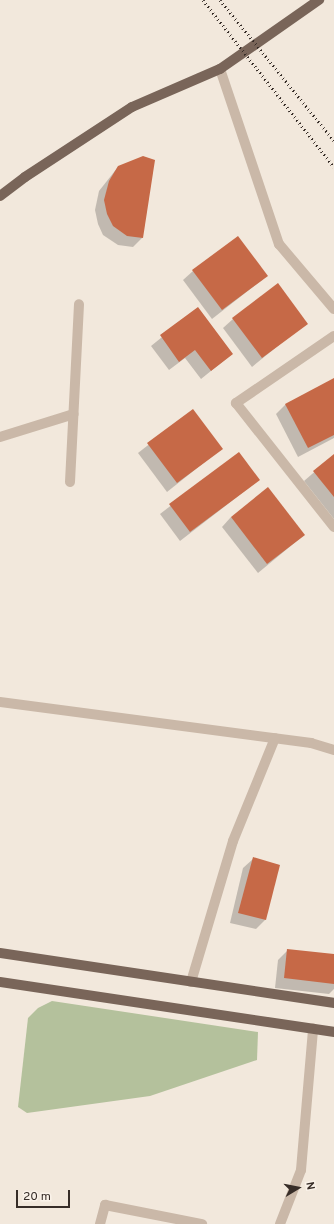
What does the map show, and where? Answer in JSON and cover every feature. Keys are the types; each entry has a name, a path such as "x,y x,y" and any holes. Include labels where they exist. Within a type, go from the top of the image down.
{"main road":[{"path":"0,196 25,177 132,107 220,69 319,0"},
{"path":"0,953 334,1003"},
{"path":"0,982 334,1032"}],"street":[{"path":"220,69 280,244 334,309"},
{"path":"70,482 79,304"},
{"path":"334,336 236,403 334,527"},
{"path":"0,437 74,414"},
{"path":"0,702 311,743 334,750"},
{"path":"191,982 233,841 275,738"},
{"path":"280,1224 301,1170 312,1029"},
{"path":"100,1224 105,1205 202,1224"}],"green space":[{"path":"52,1001 258,1032 257,1060 150,1096 27,1113 18,1107 28,1018 38,1008"}],"building":[{"path":"143,156 155,160 143,238 127,236 113,226 107,214 104,200 109,181 118,166"},
{"path":"238,236 268,276 222,310 192,270"},
{"path":"278,283 308,324 262,358 232,318"},
{"path":"198,307 233,354 211,371 195,350 179,362 160,335"},
{"path":"334,378 334,435 308,448 285,404"},
{"path":"193,409 223,449 177,483 147,443"},
{"path":"239,452 260,480 190,532 169,504"},
{"path":"334,454 334,497 313,471"},
{"path":"268,487 305,535 267,564 231,517"},
{"path":"253,857 280,865 266,920 238,913"},
{"path":"287,949 334,954 334,984 284,978"}],"railway":[{"path":"203,0 334,167"},
{"path":"220,0 334,141"}]}
